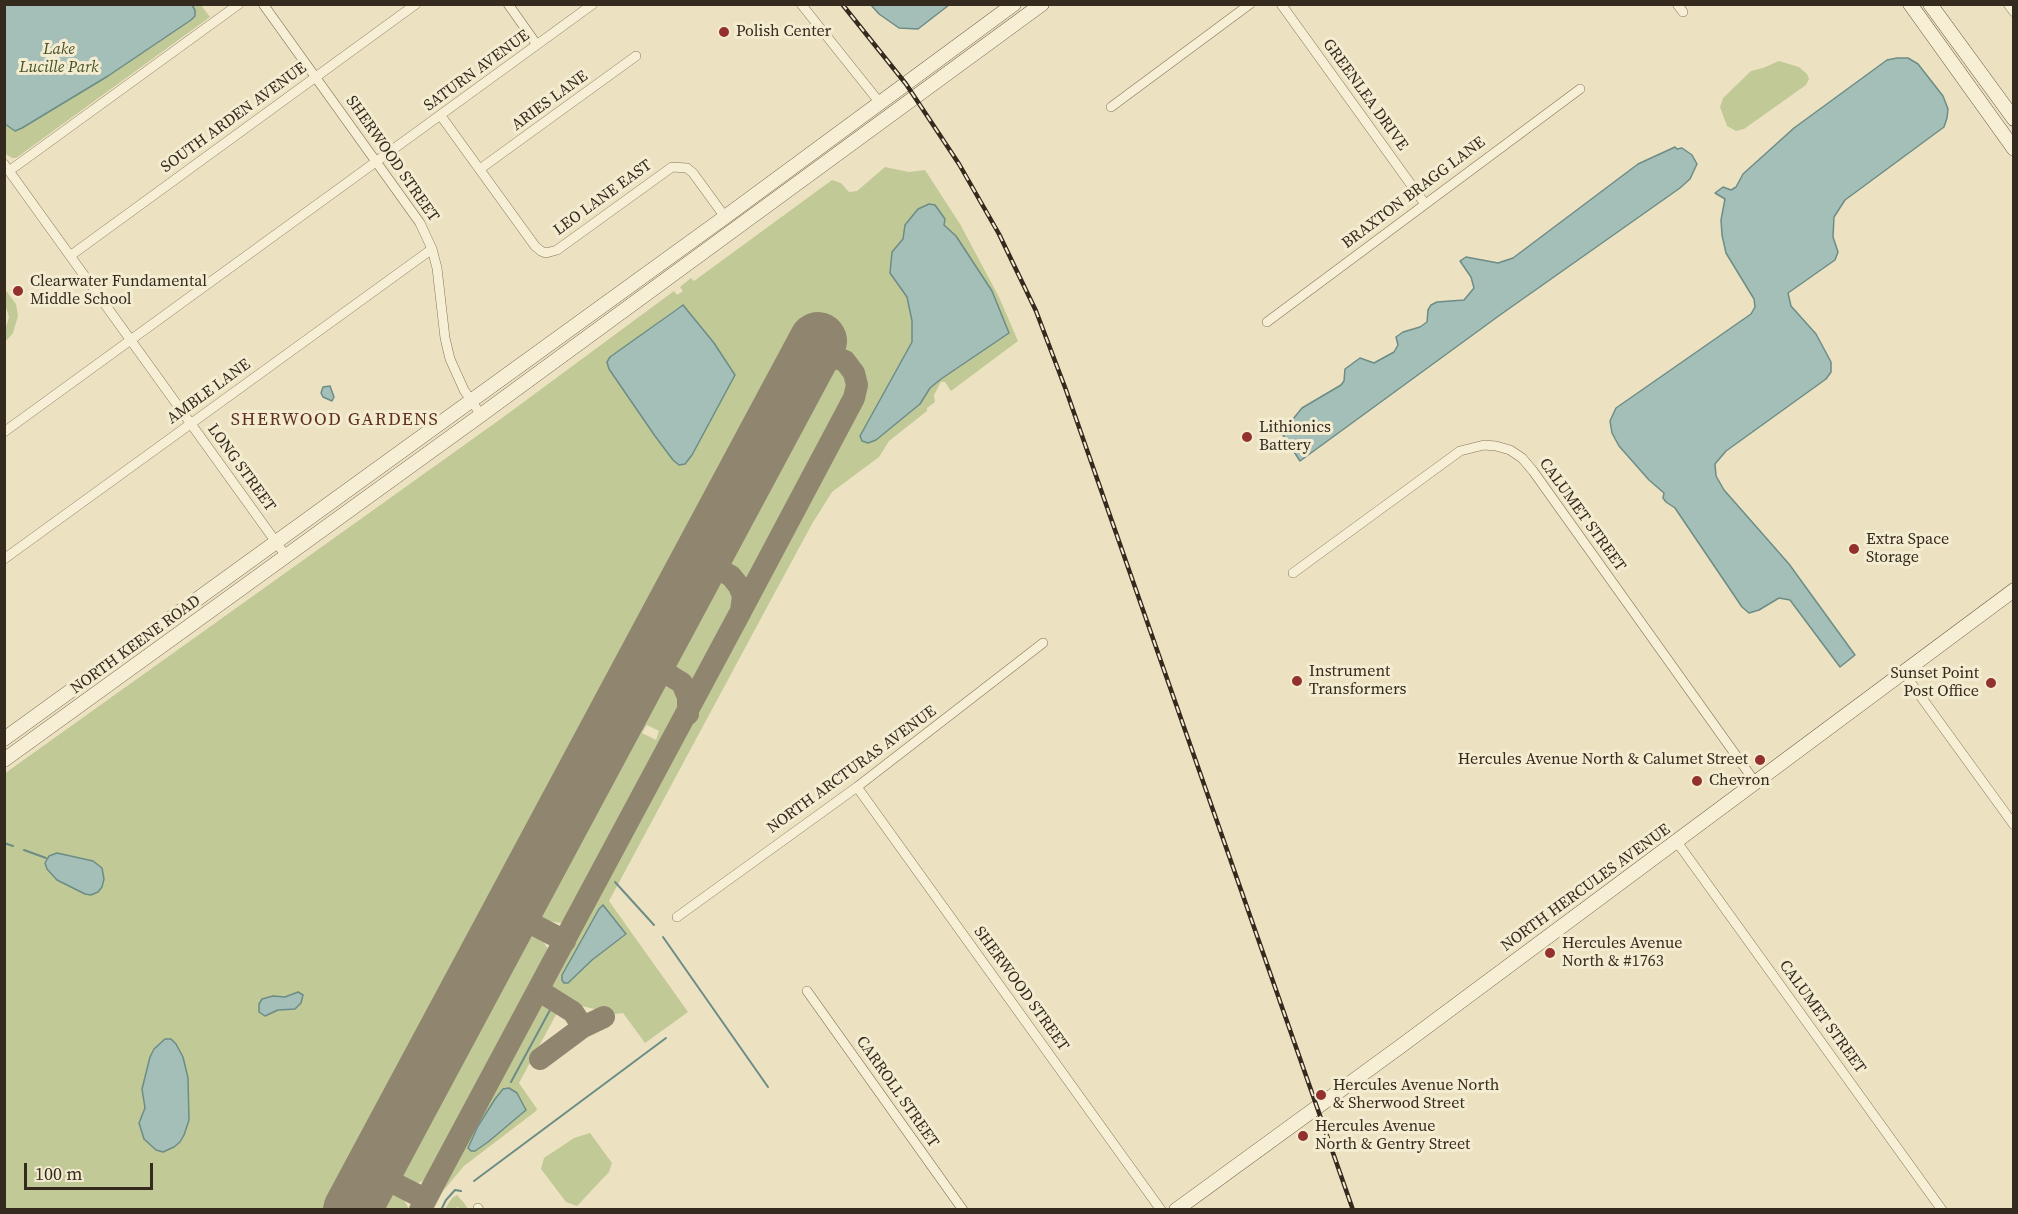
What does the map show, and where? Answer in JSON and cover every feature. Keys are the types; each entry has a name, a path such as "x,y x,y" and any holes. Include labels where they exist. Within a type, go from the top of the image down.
{"main road":[{"name":"NORTH KEENE ROAD","path":"4,739 725,217 1014,4"},
{"name":"NORTH KEENE ROAD","path":"4,760 481,415 1042,4"},
{"path":"1910,4 2013,149"},
{"path":"1930,4 2013,120"},
{"name":"NORTH HERCULES AVENUE","path":"1176,1209 1677,842 2013,590"}],"street":[{"path":"7,167 239,4"},
{"name":"SHERWOOD STREET","path":"263,4 413,212 432,249 437,268 445,338 450,359 459,380 481,415"},
{"name":"SOUTH ARDEN AVENUE","path":"70,256 417,4"},
{"path":"508,4 537,45"},
{"name":"SATURN AVENUE","path":"4,432 593,4"},
{"path":"801,4 880,103"},
{"path":"1111,107 1250,4"},
{"name":"GREENLEA DRIVE","path":"1281,4 1425,204"},
{"path":"2008,4 2013,12"},
{"name":"ARIES LANE","path":"480,169 636,56"},
{"name":"BRAXTON BRAGG LANE","path":"1267,322 1580,89"},
{"path":"441,116 480,169"},
{"path":"2001,131 2013,120"},
{"name":"LONG STREET","path":"7,167 286,556"},
{"name":"LEO LANE EAST","path":"480,169 535,246 546,253 557,250 672,167 687,168 693,173 725,217"},
{"name":"AMBLE LANE","path":"4,559 432,249"},
{"name":"CALUMET STREET","path":"1293,573 1460,451 1484,445 1510,450 1522,458 1533,471 1755,782"},
{"name":"NORTH ARCTURAS AVENUE","path":"676,917 857,787 1043,643"},
{"path":"1903,672 2013,825"},
{"name":"SHERWOOD STREET","path":"857,787 1161,1209"},
{"name":"CALUMET STREET","path":"1677,842 1942,1209"},
{"name":"CARROLL STREET","path":"807,991 963,1209"}],"green space":[{"name":"Lake Lucille Park","path":"4,5 201,5 210,17 16,158 12,158 4,153"},
{"path":"1779,61 1799,67 1807,74 1809,79 1806,85 1744,129 1736,131 1727,126 1720,107 1723,98 1751,71"},
{"path":"885,167 909,172 925,170 960,224 999,297 1018,341 951,391 945,382 941,382 934,395 935,402 927,408 927,411 889,441 879,457 832,492 812,524 609,901 688,1012 645,1043 623,1013 615,1014 582,1006 552,990 551,981 862,397 864,384 859,367 848,356 806,332 335,1209 5,1209 4,774 502,418 674,291 677,295 683,291 680,287 691,278 694,281 832,180 841,183 849,192 857,191","holes":["944,225 992,291 1008,333 941,379 930,388 920,404 876,440 860,436 912,342 912,321 907,297 890,273 892,252 903,239","683,305 714,343 735,374 609,369 607,362 610,357","603,905 626,935 592,960 568,982 562,975"]},
{"path":"4,288 16,304 18,316 13,333 5,342 5,330 9,317"},
{"path":"833,363 849,374 852,386 850,393 748,584 734,566 719,558 821,368"},
{"path":"717,579 724,581 734,592 736,608 694,687 685,673 664,660 705,584"},
{"path":"661,685 672,687 681,696 682,710 569,921 561,923 549,921 543,918 538,911 536,899 647,692","holes":["647,725 659,731 656,740 642,733"]},
{"path":"528,934 535,935 543,941 548,949 549,957 430,1178 418,1183 412,1182 397,1168 396,1158 512,942"},
{"path":"546,1003 557,1009 557,1013 519,1083 537,1109 536,1111 464,1166 443,1191 434,1209 428,1209 534,1010","holes":["503,1089 521,1115 475,1151 468,1148 478,1126"]},
{"path":"590,1133 612,1163 609,1172 577,1206 566,1202 541,1169 544,1158 574,1138"},
{"path":"392,1193 404,1200 409,1209 368,1209 378,1196"},
{"path":"457,1195 468,1209 458,1207 445,1209 452,1198"}],"water":[{"name":"Lake Lucille Park","path":"5,5 192,5 195,16 191,20 108,76 22,128 15,131 5,124"},
{"path":"871,5 949,5 918,29 899,28 879,14"},
{"path":"1908,58 1918,64 1943,96 1948,109 1944,127 1845,200 1834,217 1833,237 1838,252 1835,260 1788,293 1791,306 1816,334 1831,362 1831,372 1826,379 1726,451 1715,464 1716,476 1724,490 1789,564 1855,655 1840,667 1790,600 1779,598 1749,613 1742,607 1675,508 1663,498 1664,493 1649,480 1619,446 1612,433 1610,421 1616,408 1751,314 1755,307 1754,299 1726,253 1721,220 1725,199 1715,193 1723,187 1731,190 1736,187 1743,174 1794,128 1887,60"},
{"path":"1675,147 1682,148 1692,155 1697,164 1690,179 1680,188 1500,315 1300,461 1283,435 1289,424 1302,408 1341,385 1344,381 1345,369 1360,358 1374,363 1394,352 1398,345 1396,337 1427,322 1431,305 1437,302 1464,300 1474,288 1471,277 1460,261 1466,257 1498,263 1513,258 1638,164"},
{"path":"929,204 935,205 945,219 944,225 956,236 992,291 1009,333 941,379 930,388 920,404 876,440 868,443 862,441 860,436 912,342 912,321 907,297 890,273 892,252 903,239 905,225 918,209"},
{"path":"683,305 714,343 735,375 692,455 685,464 679,465 655,436 609,369 607,362 610,357"},
{"path":"330,386 334,397 332,401 323,397 321,393 323,387"},
{"path":"57,853 93,861 102,868 104,879 98,892 91,895 85,894 57,880 47,869 45,863 49,856"},
{"path":"603,905 626,934 592,960 568,983 564,983 562,975"},
{"path":"298,992 303,995 301,1003 295,1009 278,1010 265,1016 259,1012 262,999 273,996 285,997"},
{"path":"165,1039 171,1039 176,1044 183,1057 188,1078 189,1120 180,1142 163,1152 156,1150 144,1139 139,1123 145,1108 142,1089 150,1057 154,1049"},
{"path":"509,1088 517,1093 526,1110 488,1142 475,1151 471,1151 468,1148 478,1126 503,1089"}],"waterway":[{"path":"4,843 13,846"},
{"path":"24,850 46,858"},
{"path":"615,882 654,925"},
{"path":"663,937 768,1087"},
{"path":"511,1082 550,1010"},
{"path":"474,1181 666,1038"},
{"path":"441,1210 455,1190 461,1191"}],"taxiway":[{"path":"742,609 854,398 857,385 854,373 845,361 833,357 820,358 803,369"},
{"path":"420,1210 741,611 743,596 731,576 722,571 710,570 690,580"},
{"path":"633,686 647,676 658,673 669,675 682,683 688,697 688,714"},
{"path":"511,913 565,941"},
{"path":"538,990 573,1012 583,1027 540,1059"},
{"path":"583,1027 604,1017"},
{"path":"372,1172 425,1199"}],"runway":[{"path":"352,1210 818,341"}],"railway":[{"path":"842,4 906,84 959,164 999,234 1036,311 1066,390 1353,1210"}],"place":[{"name":"Polish Center","path":"724,32"},
{"name":"Clearwater Fundamental Middle School","path":"18,291"},
{"name":"Lithionics Battery","path":"1247,437"},
{"name":"Extra Space Storage","path":"1854,549"},
{"name":"Instrument Transformers","path":"1297,681"},
{"name":"Sunset Point Post Office","path":"1991,683"},
{"name":"Hercules Avenue North & Calumet Street","path":"1760,760"},
{"name":"Chevron","path":"1697,781"},
{"name":"Hercules Avenue North & #1763","path":"1550,953"},
{"name":"Hercules Avenue North & Sherwood Street","path":"1321,1095"},
{"name":"Hercules Avenue North & Gentry Street","path":"1303,1136"}],"district":[{"name":"SHERWOOD GARDENS","path":"335,420"}]}
